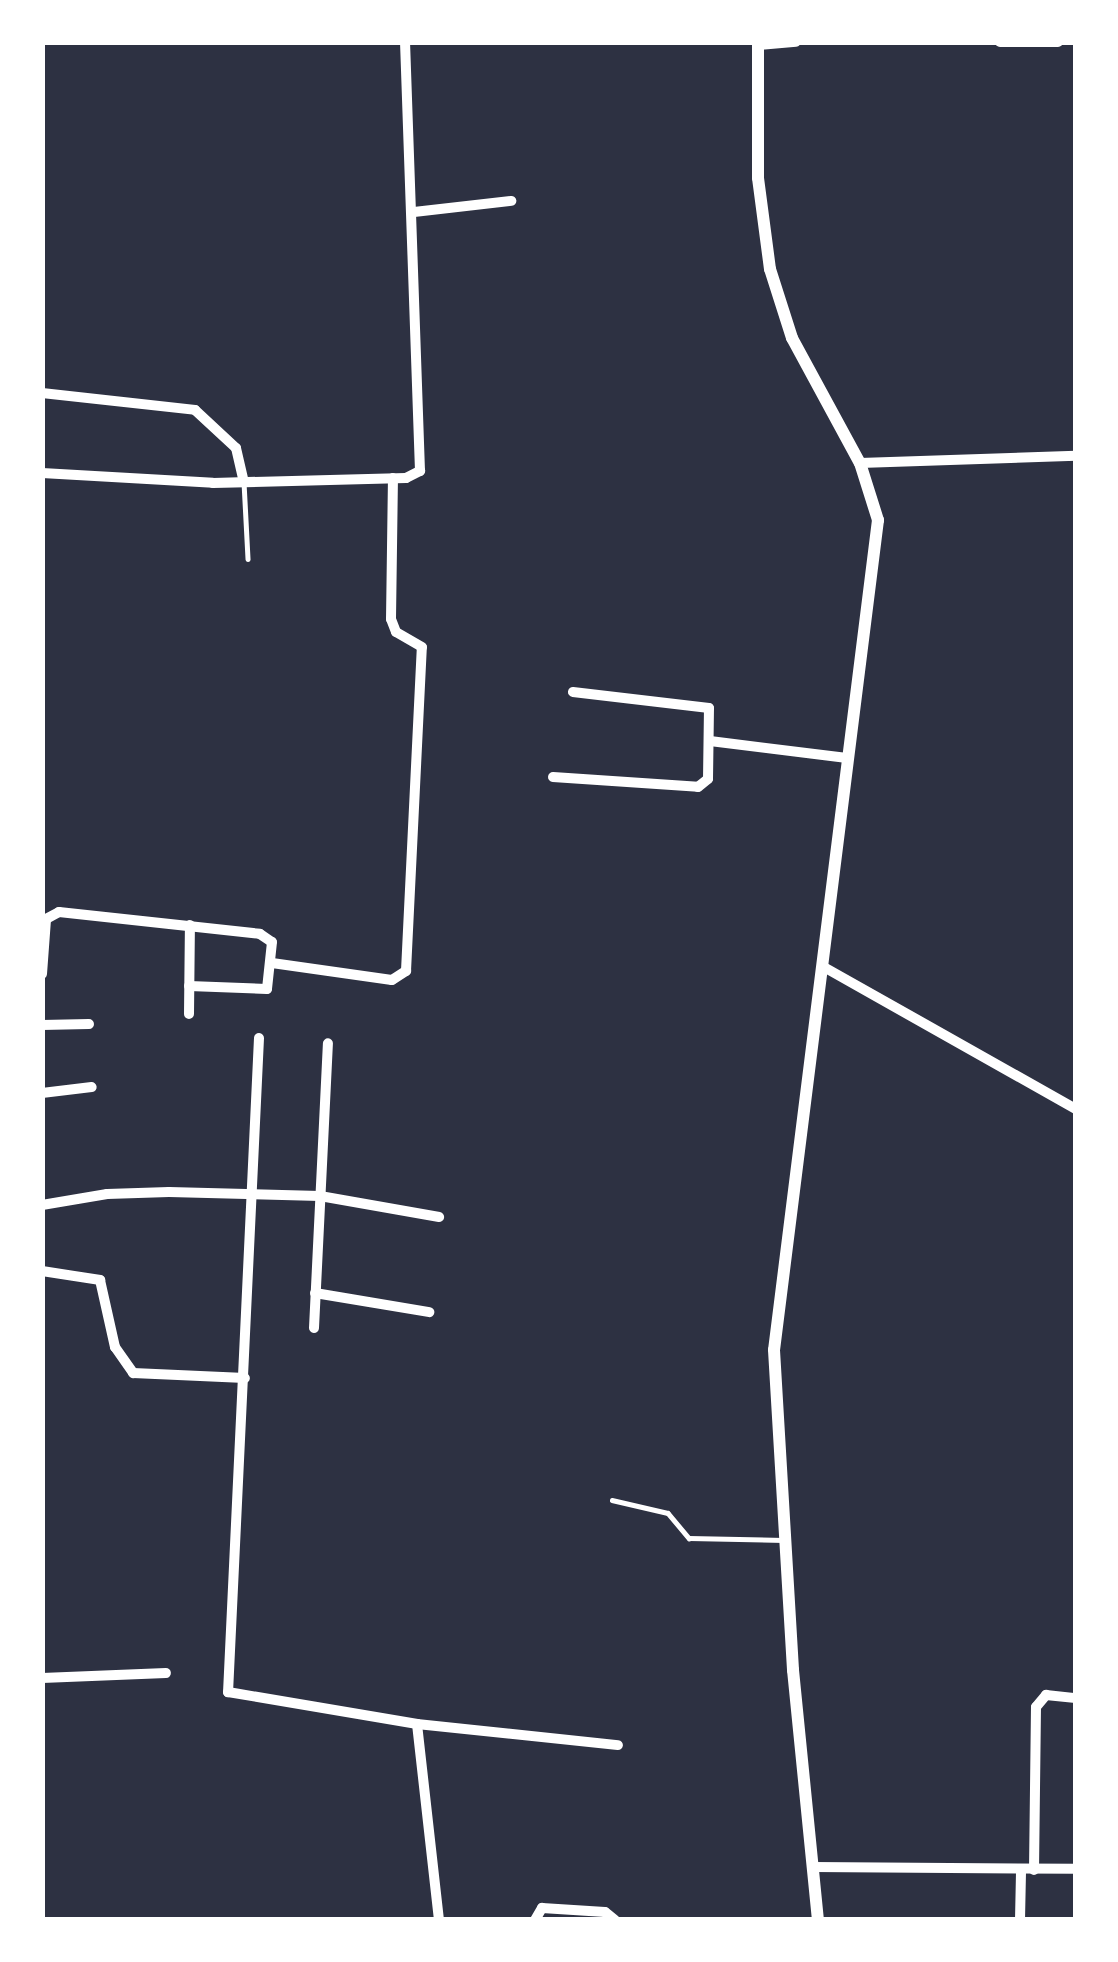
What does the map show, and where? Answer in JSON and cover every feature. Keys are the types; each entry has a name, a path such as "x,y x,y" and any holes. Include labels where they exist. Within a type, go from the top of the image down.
{"street":[{"path":"42,472 244,482 415,476 422,463 405,42"},
{"path":"796,42 758,43 758,178 770,269 791,338 860,463 878,520 774,1350 785,1540 818,1920"},
{"path":"1000,42 1058,42"},
{"path":"414,212 511,201"},
{"path":"42,393 195,410 236,448 244,482"},
{"path":"860,463 1076,456"},
{"path":"272,963 392,980 406,971 422,646 392,626 393,478"},
{"path":"553,777 705,786 712,714 703,706 573,692"},
{"path":"710,741 847,758"},
{"path":"42,974 44,928 51,913 268,936 271,983 260,991 190,986"},
{"path":"189,1014 190,926"},
{"path":"822,966 1076,1109"},
{"path":"42,1025 89,1024"},
{"path":"260,1038 228,1692 417,1724 618,1745"},
{"path":"314,1328 328,1043"},
{"path":"42,1093 92,1088"},
{"path":"42,1205 133,1192 254,1194 320,1196 439,1217"},
{"path":"42,1270 100,1280 115,1347 133,1373 245,1378"},
{"path":"315,1293 429,1312"},
{"path":"42,1678 166,1673"},
{"path":"1020,1920 1028,1871 1036,1707 1046,1695 1076,1698"},
{"path":"417,1724 439,1920"},
{"path":"813,1868 1076,1869"},
{"path":"536,1920 542,1908 605,1912 615,1920"}],"lane":[{"path":"244,482 248,559"},
{"path":"612,1500 668,1513 689,1538 785,1540"}]}
